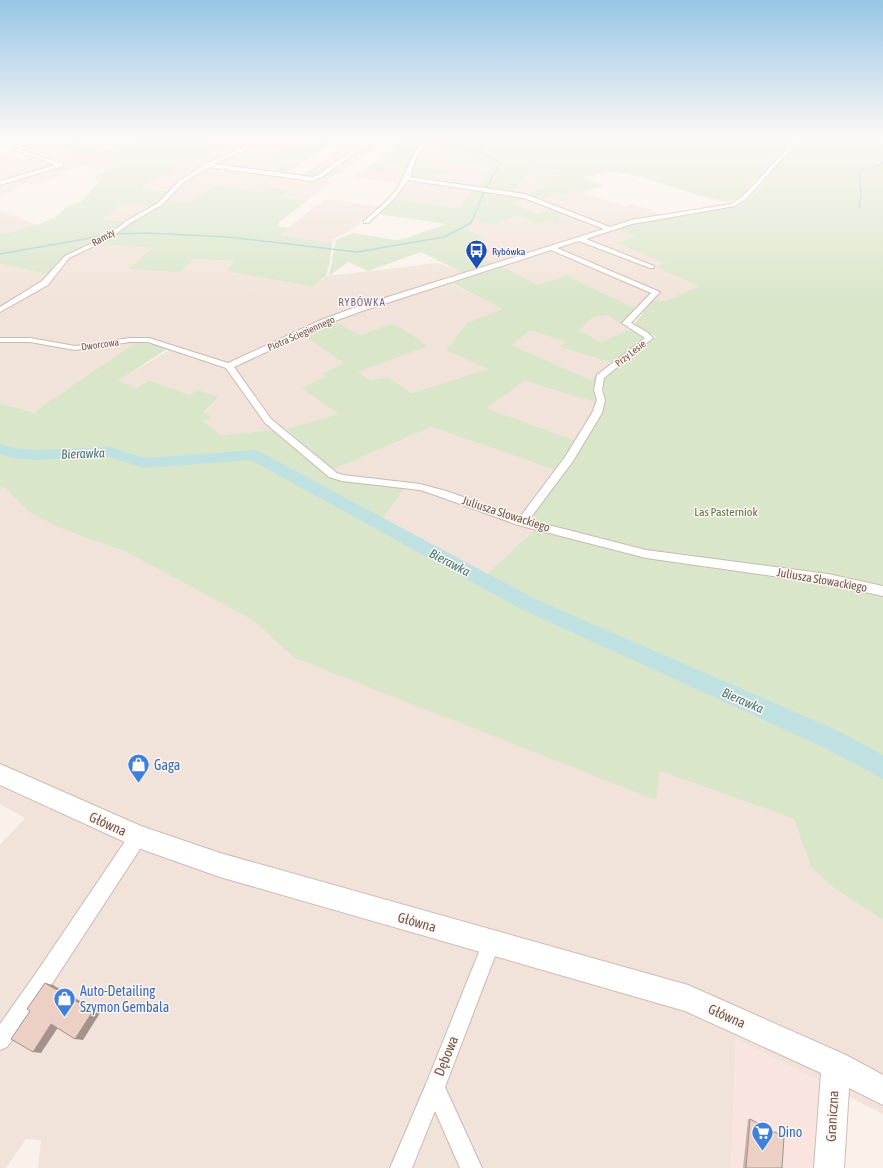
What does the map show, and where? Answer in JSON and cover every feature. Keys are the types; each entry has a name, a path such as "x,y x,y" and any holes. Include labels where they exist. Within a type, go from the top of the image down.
{"main road":[{"name":"Główna","path":"0,774 138,837 220,866 491,943 565,962 688,998 836,1065 883,1091"},
{"name":"Graniczna","path":"829,1168 836,1065"}],"street":[{"name":"Ramży","path":"2,308 45,283 67,257 107,238 130,221 160,204 172,192"},
{"path":"366,222 390,202 398,192"},
{"path":"495,192 525,196 611,228"},
{"name":"Piotra Ściegiennego","path":"229,366 340,315 632,222 733,205 749,192"},
{"path":"581,238 652,267"},
{"name":"Przy Lesie","path":"522,522 569,459 597,413 601,400 598,390 600,377 648,338 647,335 626,323 656,292 552,248"},
{"name":"Dworcowa","path":"0,340 30,340 75,348 140,339 157,342 229,366"},
{"name":"Juliusza Słowackiego","path":"229,366 268,421 333,475 342,478 420,487 442,493 522,522 646,554 828,579 883,591"},
{"path":"0,1040 41,983 138,837"},
{"name":"Dębowa","path":"471,1168 434,1087 491,943"},
{"path":"401,1168 434,1087"}],"shaded area":[{"path":"0,192 12,192 0,195"},
{"path":"141,192 205,192 187,203 161,200"},
{"path":"286,192 319,192 307,201 278,197"},
{"path":"394,192 472,192 459,209 396,199 387,201"},
{"path":"514,192 532,192 520,194"},
{"path":"573,192 583,192 625,207 632,204 667,216 617,229 635,236 618,242 666,263 656,266 700,286 666,301 653,301 644,312 566,275 538,285 469,252 481,246 470,242 482,237 463,229 475,221 493,225 517,216 538,224 566,213 553,208 537,214 511,204 534,196 545,199"},
{"path":"325,199 382,207 347,233 333,239 332,243 279,235"},
{"path":"120,205 154,206 125,222 102,219"},
{"path":"0,210 35,224 6,234 4,232 0,234"},
{"path":"89,243 152,248 128,269 193,259 234,261 226,271 322,280 326,276 438,263 471,276 452,284 504,309 467,323 446,350 489,369 412,393 388,377 370,380 357,372 372,366 393,323 360,335 333,320 345,363 322,372 328,376 303,388 338,414 286,429 221,435 203,421 211,418 204,413 219,398 190,395 150,380 137,388 117,381 168,351 165,347 139,341 34,412 0,403 0,264 47,274 63,257"},
{"path":"607,315 630,329 601,342 585,333 578,331 591,318"},
{"path":"530,329 568,342 560,346 611,363 591,380 512,345"},
{"path":"525,381 597,403 577,441 485,408"},
{"path":"431,427 558,471 521,518 533,531 484,577 474,577 382,521 404,488 329,477 332,470"},
{"path":"0,486 5,488 30,512 62,529 126,552 254,621 294,658 656,799 660,771 794,819 811,867 835,889 883,920 883,1114 736,1039 731,1168 38,1168 41,1140 26,1139 6,1168 0,1168 0,845 25,818 0,804"},
{"path":"736,1039 821,1083 817,1168 731,1168"}],"green space":[{"path":"90,192 169,192 154,206 120,205 102,219 125,222 103,239 94,243 89,243 63,257 47,274 0,264 0,234 4,232 6,234 35,224 37,225 56,217 65,208 82,201"},
{"path":"205,192 287,192 279,197 307,201 279,222 278,226 289,228 280,235 332,243 330,262 326,276 312,286 226,271 234,261 193,259 181,272 128,269 152,248 99,244 132,220 167,200 187,203"},
{"path":"472,192 484,192 496,192 527,198 512,204 537,214 553,208 567,213 559,216 561,221 555,224 550,220 538,224 517,216 493,225 475,221 464,229 483,237 471,242 482,246 470,252 494,264 465,274 421,252 368,271 348,262 329,276 336,240 353,233 394,240 404,239 446,224 380,214 395,199 459,209"},
{"path":"532,192 573,192 545,199 520,194"},
{"path":"687,192 747,192 744,197 726,202"},
{"name":"Las Pasterniok","path":"756,192 883,192 883,920 835,889 811,867 794,819 660,771 656,800 294,658 254,621 126,552 62,529 29,512 5,488 0,486 0,451 12,454 35,456 47,455 19,451 0,446 0,403 43,415 34,412 138,341 165,347 167,349 118,381 137,388 149,380 190,395 197,390 219,397 204,412 212,418 203,421 221,435 273,430 311,460 329,477 404,488 382,521 255,453 201,456 214,462 251,458 567,624 650,665 626,645 484,577 533,531 534,510 594,427 604,402 603,380 656,337 634,324 653,301 666,301 699,286 655,267 665,263 617,243 635,236 616,229 634,224 738,206 750,198"},
{"path":"500,266 538,285 566,275 637,309 621,324 607,315 591,318 579,331 601,342 630,329 644,337 641,342 611,363 559,346 567,342 530,330 512,345 591,380 597,374 597,403 525,381 486,408 577,441 558,471 431,427 332,470 286,429 338,414 302,388 327,376 322,373 344,363 302,334 333,320 360,335 393,323 428,346 358,372 370,380 388,377 412,393 488,369 446,350 467,323 503,309 452,283"}],"building":[{"name":"Auto-Detailing Szymon Gembala","path":"45,983 93,1011 75,1039 51,1024 33,1052 11,1039 30,1011 27,1009"},
{"name":"Dino","path":"750,1119 784,1137 782,1168 746,1168"}],"waterway":[{"path":"116,234 147,233 227,237 357,252 444,237 471,223 484,192"},
{"path":"859,208 861,195"},
{"path":"0,254 107,235"},
{"name":"Bierawka","path":"0,449 13,453 35,455 110,452 144,463 254,455 528,604 833,740 883,768"}],"place":[{"name":"Rybówka","path":"477,270"},
{"name":"Gaga","path":"138,784"},
{"name":"Auto-Detailing Szymon Gembala","path":"65,1018"},
{"name":"Dino","path":"763,1152"}],"district":[{"name":"RYBÓWKA","path":"362,302"}]}
